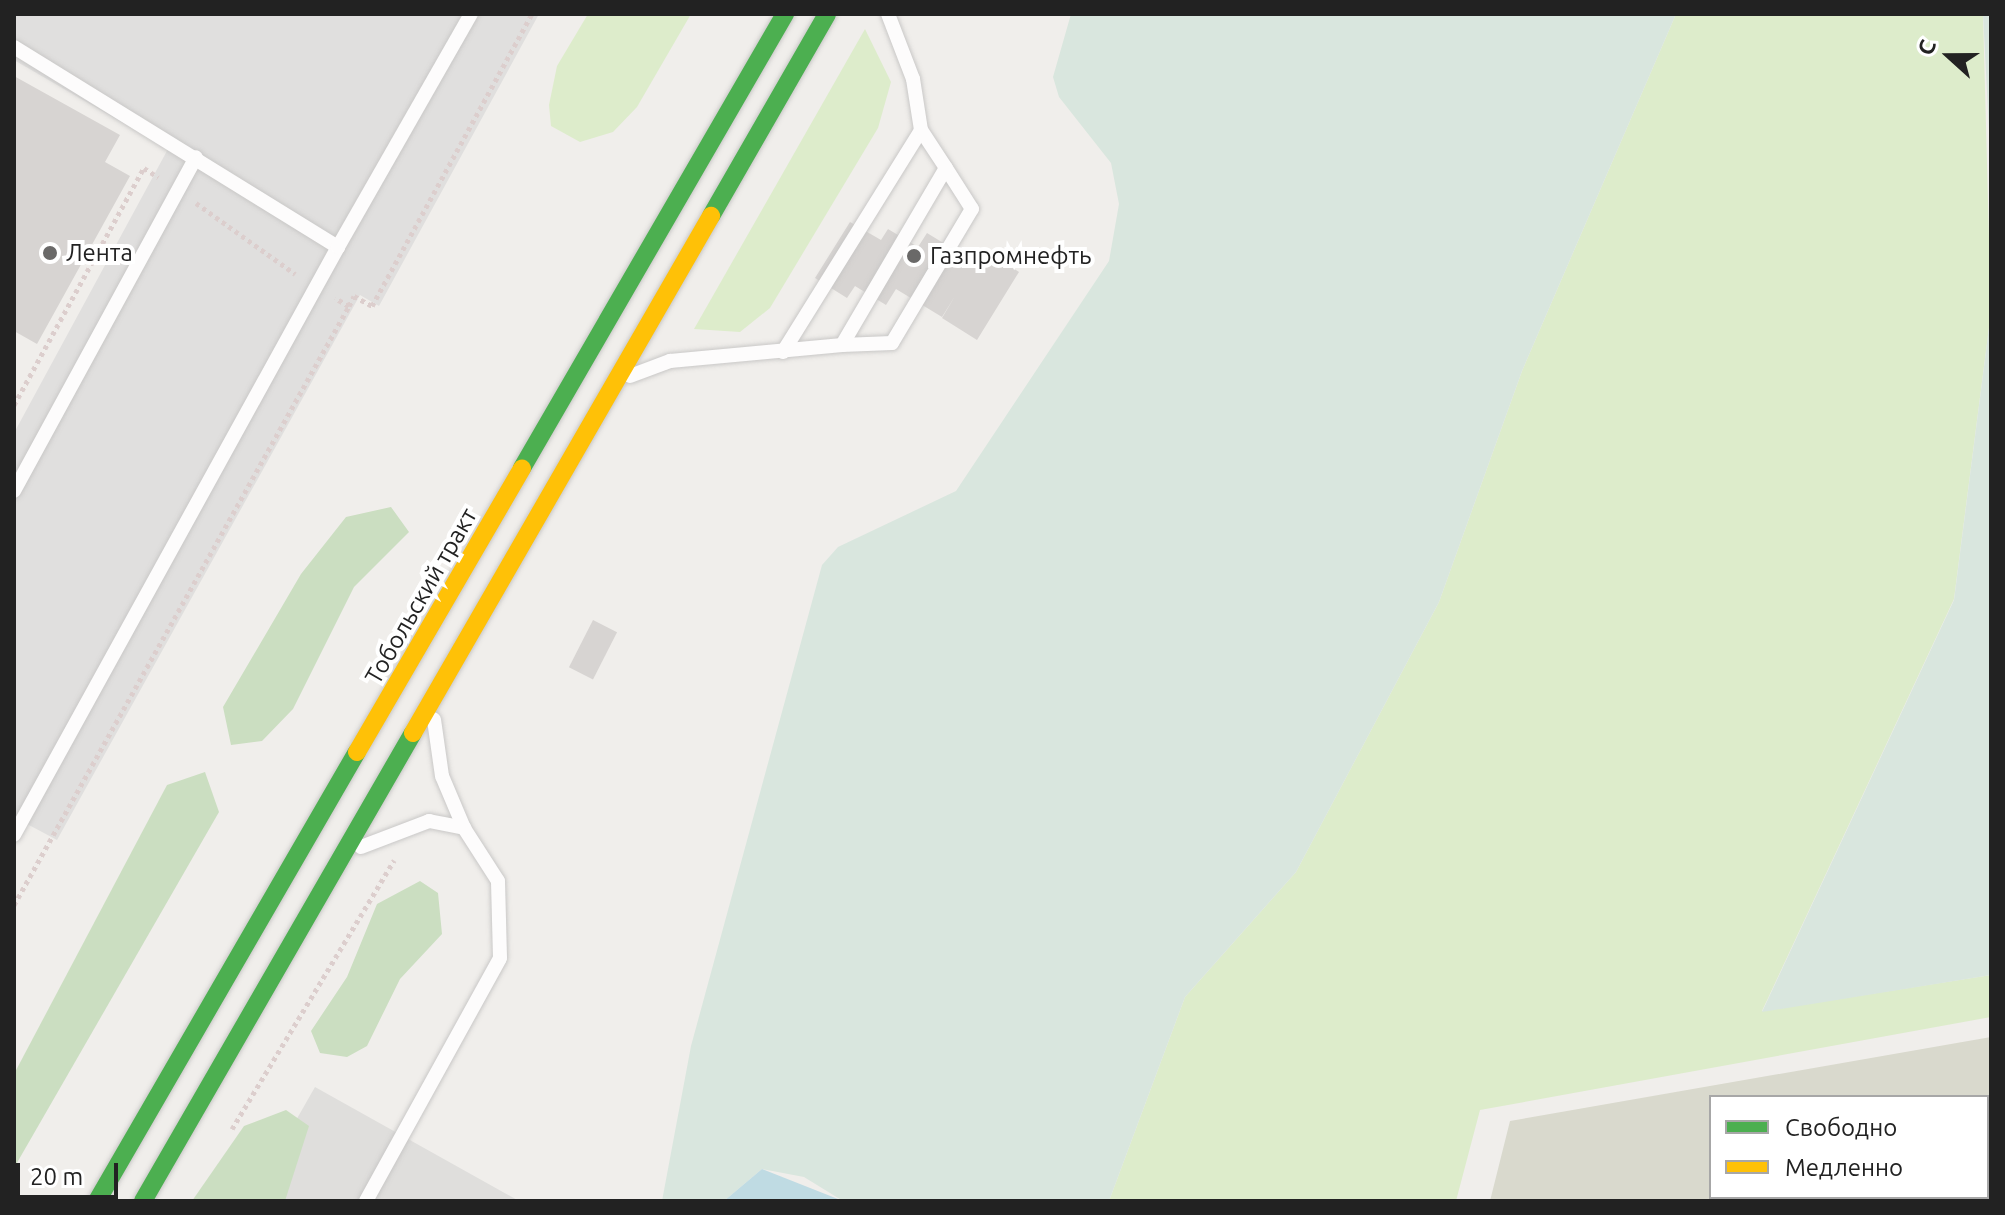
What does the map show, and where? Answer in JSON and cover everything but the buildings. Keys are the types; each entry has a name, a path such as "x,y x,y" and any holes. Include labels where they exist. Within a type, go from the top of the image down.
{"main road":[{"name":"Тобольский тракт","path":"97,1201 785,14"},
{"path":"143,1201 827,14"}],"lane":[{"path":"14,835 315,286 471,14"},
{"path":"611,390 670,361 892,343 972,209 921,130 913,79 888,14"},
{"path":"14,47 338,247"},
{"path":"783,352 921,130"},
{"path":"14,491 196,157"},
{"path":"842,345 946,168"},
{"path":"366,1201 500,958 498,881 464,828 442,776 434,697"},
{"path":"343,857 415,825 464,828"}],"path":[{"path":"14,905 354,296 372,306 532,14"},
{"path":"14,405 144,168 349,306"},
{"path":"221,1144 255,1098 415,825"}],"shaded area":[{"path":"14,14 539,14 379,306 360,295 57,840 14,817 14,433 168,149 14,60"},
{"path":"1071,14 1676,14 1522,371 1439,602 1296,872 1185,997 1109,1201 843,1201 804,1177 762,1169 724,1201 662,1201 691,1046 822,565 838,547 956,491 1109,261 1119,204 1111,163 1059,97 1053,77"},
{"path":"1983,14 1991,14 1991,170"},
{"path":"1991,312 1991,975 1762,1012 1954,600"},
{"path":"1991,1037 1991,1201 1490,1201 1510,1121"},
{"path":"315,1087 519,1201 250,1201"}],"green space":[{"path":"588,14 691,14 637,107 613,132 580,142 551,126 549,105 557,66"},
{"path":"1676,14 1983,14 1991,312 1954,599 1762,1011 1991,975 1991,1017 1480,1110 1456,1201 1109,1201 1185,997 1296,872 1439,602 1522,371"},
{"path":"865,29 891,82 878,128 770,308 740,332 694,329"},
{"path":"391,507 409,532 354,587 293,709 262,741 231,745 223,707 301,574 346,517"},
{"path":"205,772 219,812 14,1168 14,1074 167,785"},
{"path":"420,881 438,893 442,934 400,979 367,1046 347,1057 320,1053 311,1031 347,977 377,904"},
{"path":"286,1110 309,1126 285,1201 192,1201 244,1126"}],"water":[{"path":"762,1169 843,1201 724,1201"}],"traffic: fast":[{"path":"522,468 785,14"},
{"path":"711,216 827,14"},
{"path":"143,1201 413,733"},
{"path":"97,1201 357,752"}],"traffic: slow":[{"path":"413,733 711,216"},
{"path":"357,752 522,468"}],"place":[{"name":"Лента","path":"50,253"},
{"name":"Газпромнефть","path":"914,256"}]}
